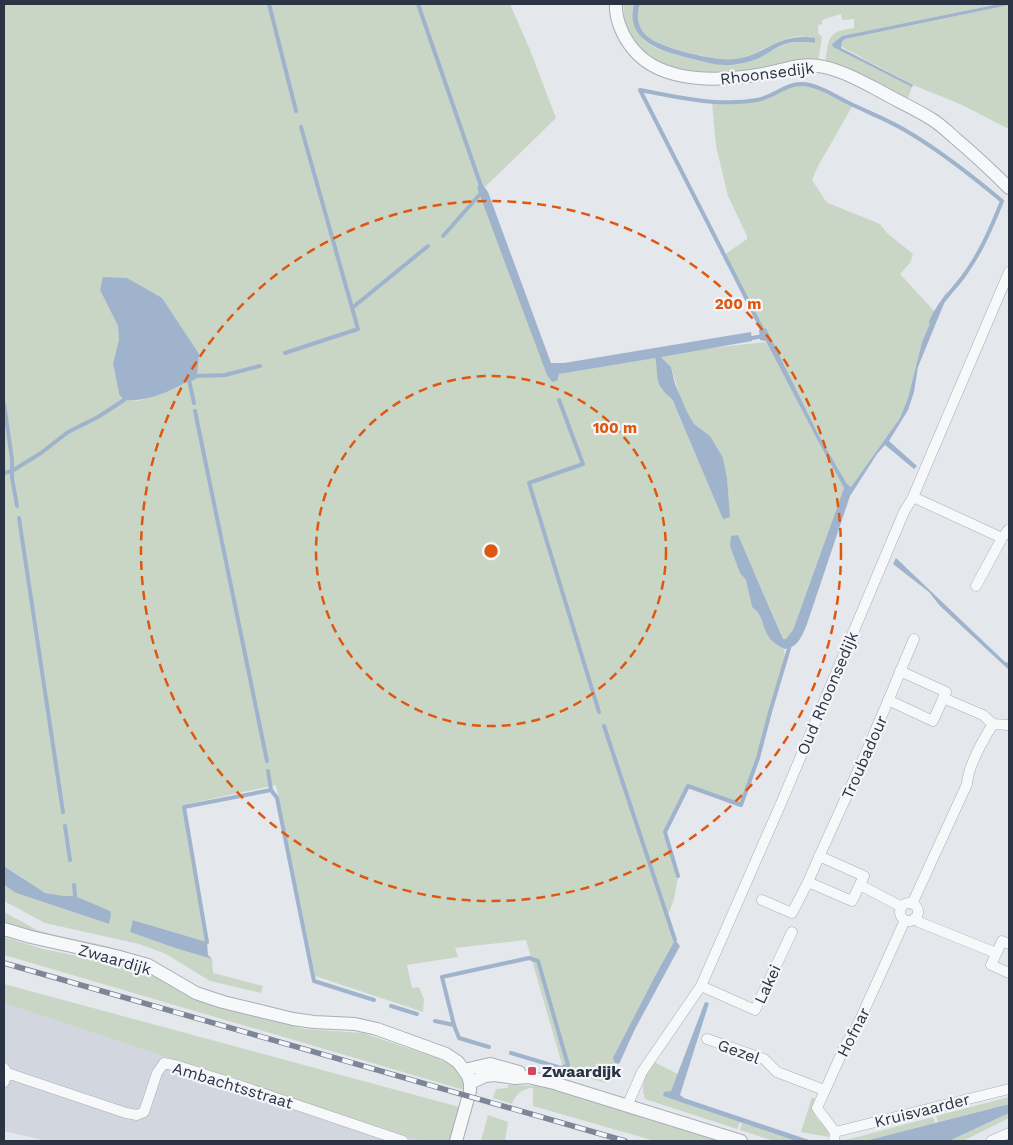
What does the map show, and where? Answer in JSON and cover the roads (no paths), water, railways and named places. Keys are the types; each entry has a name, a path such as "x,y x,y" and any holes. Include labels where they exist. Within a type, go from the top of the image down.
{"street":[{"name":"Rhoonsedijk","path":"616,4 618,19 628,44 636,54 653,66 675,74 712,79 737,78 792,66 809,65 834,70 870,86 934,121 984,163 1009,188"},
{"name":"Oud Rhoonsedijk","path":"627,1106 642,1072 701,986 1009,272"},
{"path":"913,497 1002,538"},
{"path":"976,586 1002,538 1009,529"},
{"name":"Troubadour","path":"762,900 792,913 839,813 914,638"},
{"path":"900,671 946,692 943,698 982,716 993,724 1009,725"},
{"name":"Troubadour","path":"888,700 933,721 943,698"},
{"path":"993,724 967,776 967,784 907,905 900,914 996,953"},
{"path":"808,882 852,901 864,876 819,856"},
{"path":"860,885 917,909 917,912 910,919"},
{"name":"Hofnar","path":"835,1137 817,1108 845,1046 859,1022 910,919"},
{"name":"Zwaardijk","path":"4,929 148,965 196,993 223,1002 293,1019 355,1024 377,1030 446,1054 458,1062 470,1083"},
{"name":"Lakei","path":"701,986 755,1010 792,932"},
{"path":"1009,944 1002,941 991,965 1009,973"},
{"name":"Gezel","path":"706,1039 764,1059 778,1072 824,1090"},
{"name":"Ambachtsstraat","path":"5,1074 137,1115 144,1112 157,1073 164,1063 241,1086 403,1141"},
{"path":"464,1070 490,1064 517,1070 528,1077"},
{"path":"456,1141 468,1101 470,1083 485,1076 494,1075 515,1078 528,1077 574,1088 741,1141"},
{"name":"Kruisvaarder","path":"835,1137 1009,1089"},
{"path":"991,1141 1009,1133"}],"water":[{"path":"634,4 640,4 638,21 641,29 647,36 664,45 703,56 727,59 746,57 791,38 815,38 815,43 788,43 757,59 737,64 721,65 707,62 670,53 649,43 635,28 632,17"},
{"path":"999,4 1009,5 845,39 842,42 841,48 913,85 912,87 833,47 832,44 842,36"},
{"path":"481,182 488,192 551,363 564,363 751,332 752,341 661,357 671,367 675,384 694,424 710,436 723,458 730,517 723,519 673,401 660,386 655,358 559,374 557,381 552,382 547,375 477,188"},
{"path":"103,277 127,278 162,298 199,354 197,376 153,397 124,400 119,394 113,363 119,340 118,326 100,290"},
{"path":"947,291 944,298 945,301 918,367 914,392 908,410 889,441 917,466 914,469 885,445 877,454 850,496 803,633 796,644 784,649 769,638 760,617 752,607 746,580 740,573 730,546 731,536 738,535 783,639 786,639 793,630 844,488 766,341 760,340 759,330 766,328 818,434 847,484 851,487 900,418 908,398 922,342 934,314"},
{"path":"896,558 1005,662 1009,663 1009,670 940,606 929,592 893,564"},
{"path":"4,866 45,893 75,896 110,911 109,924 16,893 4,885"},
{"path":"133,920 207,942 208,955 212,959 130,932"},
{"path":"675,940 680,946 635,1029 619,1064 615,1063 613,1058"},
{"path":"705,1002 709,1003 680,1095 684,1098 812,1141 796,1141 663,1096 664,1092 671,1091"},
{"path":"1009,1104 1009,1113 949,1141 865,1141"}],"waterway":[{"path":"269,4 296,111"},
{"path":"418,4 481,186"},
{"path":"764,333 640,90 713,102 742,102 757,100 797,84 815,86 903,129 942,154 1002,201 971,266 946,297 931,322"},
{"path":"285,353 358,329 301,127"},
{"path":"443,236 482,192"},
{"path":"352,308 428,246"},
{"path":"747,339 763,336"},
{"path":"194,403 189,380 197,376 225,375 260,366"},
{"path":"4,473 12,471 41,453 68,432 98,417 124,400"},
{"path":"559,400 583,464 529,483 599,712"},
{"path":"4,404 17,506"},
{"path":"195,411 267,761"},
{"path":"19,518 63,812"},
{"path":"678,876 665,832 688,786 741,805 758,758 790,645"},
{"path":"604,726 675,940"},
{"path":"207,942 184,807 271,790 268,771"},
{"path":"271,790 277,798 314,981 374,1000"},
{"path":"65,826 70,860"},
{"path":"74,885 75,896"},
{"path":"454,1025 442,977 529,958 538,961 568,1065 561,1068 511,1053"},
{"path":"391,1006 417,1014"},
{"path":"435,1021 454,1025 459,1038 489,1047"}],"railway":[{"path":"4,963 625,1141"}],"place":[{"name":"Zwaardijk","path":"532,1071"}]}
